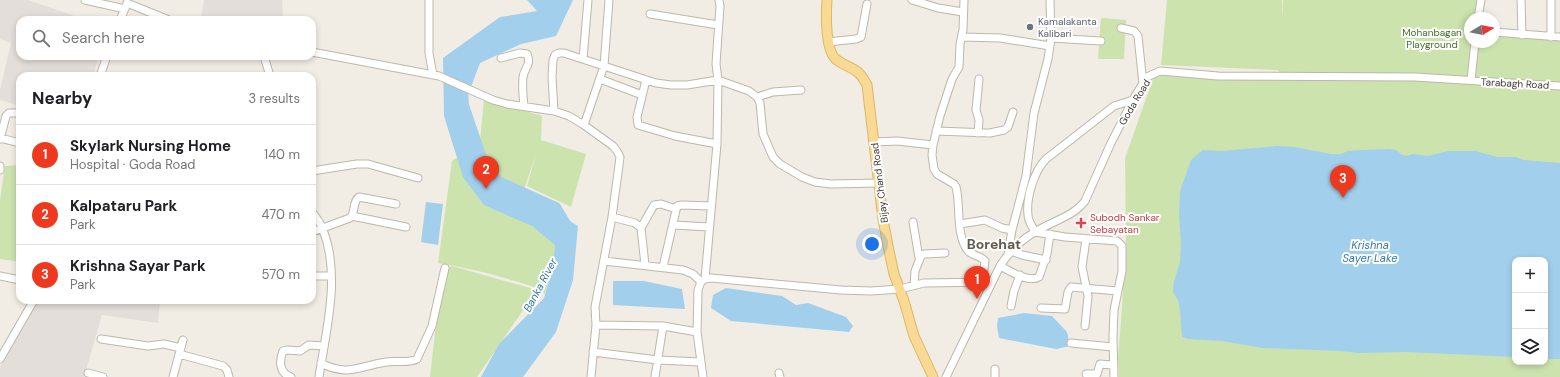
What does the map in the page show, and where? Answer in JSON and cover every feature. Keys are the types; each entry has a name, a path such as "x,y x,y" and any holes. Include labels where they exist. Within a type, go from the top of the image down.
{"main road":[{"name":"Bijay Chand Road","path":"827,0 828,42 831,54 836,60 856,69 863,77 867,85 879,183 888,246 894,274 914,336 933,377"}],"street":[{"path":"85,0 126,4 158,16"},
{"path":"429,0 429,53 436,75"},
{"path":"583,59 588,0"},
{"path":"584,125 604,66 609,0"},
{"path":"702,377 697,332 698,290 703,280 718,144 718,80 716,64 719,0"},
{"path":"912,0 938,8 963,12"},
{"path":"964,0 958,70 949,88 936,131 933,145 934,169 941,177 951,182 956,187 964,244 970,253 982,258 985,261 982,282"},
{"path":"1046,260 1010,252 1012,230 1024,182 1034,113 1050,42 1050,0"},
{"path":"1479,12 1481,0"},
{"path":"1521,0 1522,35"},
{"path":"1551,0 1551,37"},
{"path":"122,16 126,4"},
{"path":"828,42 856,39 861,36 867,4"},
{"path":"650,14 718,25"},
{"path":"1121,28 1134,31 1138,36 1143,84"},
{"path":"1500,33 1560,37"},
{"path":"962,37 1050,42 1101,41"},
{"path":"1471,80 1474,48"},
{"path":"316,53 436,75 478,94 507,104 554,111 569,116 584,125 618,151 620,157 612,217 595,306 596,325 591,377"},
{"path":"501,58 520,53 527,54 528,56 528,65 523,77 524,106"},
{"path":"554,111 552,77 553,60 555,55 559,53 564,53 646,80 671,85 687,85 718,80 749,91 757,97 760,103 762,134 773,157 780,164 802,177 815,182 831,184 879,183"},
{"path":"101,72 106,60"},
{"path":"265,60 269,72"},
{"name":"Goda Road","path":"946,377 1000,266 1010,252 1035,232 1079,208 1085,201 1111,143 1133,100 1147,77 1160,71 1218,76 1471,80"},
{"path":"600,79 642,95"},
{"path":"978,133 979,120 976,106 980,79"},
{"path":"646,80 637,122 638,125 688,139 718,144"},
{"name":"Tarabagh Road","path":"1471,80 1560,86"},
{"path":"757,97 773,92 801,90"},
{"path":"1114,377 1112,365 1114,310 1122,271 1122,246 1117,241 1086,239 1035,232 1030,222 1028,206 1036,173 1040,166 1056,151 1108,110 1114,106 1133,100"},
{"path":"936,131 990,133 1004,130 1008,127 1013,112"},
{"path":"16,113 9,113 6,116 0,139 16,142"},
{"path":"874,142 897,141 933,145"},
{"path":"316,170 357,164 368,164 418,178"},
{"path":"352,216 356,199 359,197 396,204"},
{"path":"645,266 641,228 654,205 661,204 676,209"},
{"path":"663,268 674,225 676,209 679,205 711,206"},
{"path":"316,231 352,216 406,227"},
{"path":"612,217 635,223 641,228"},
{"path":"316,218 323,229 328,246 331,276 331,297 319,377"},
{"path":"960,224 985,220 1002,228 1012,230"},
{"path":"913,222 919,258 915,271 914,285"},
{"path":"674,225 709,227"},
{"path":"1000,266 1020,275 1037,278 1041,274 1046,260 1050,234"},
{"path":"1085,326 1088,296 1082,274 1082,267 1086,239"},
{"path":"919,258 924,254 945,253"},
{"path":"604,261 683,270 703,280 711,278 841,290 900,289 924,283 992,282"},
{"path":"321,363 330,369 339,372 352,372 386,362 410,362 417,359 432,326 445,268"},
{"path":"1011,306 1014,291 1020,275"},
{"path":"0,276 16,279"},
{"path":"316,276 331,276"},
{"path":"1041,308 1063,310 1069,289 1074,287 1118,291"},
{"path":"0,359 32,304"},
{"path":"596,325 663,326 697,332"},
{"path":"655,377 663,326"},
{"path":"101,339 148,346 164,344 223,366 229,377"},
{"path":"174,377 183,340"},
{"path":"1071,343 1113,347"},
{"path":"291,377 285,375 281,368 283,351 300,351 309,345 324,346"},
{"path":"593,352 658,360 700,362"},
{"path":"1086,374 1097,374 1100,364 1112,365"},
{"path":"88,373 102,377"}],"shaded area":[{"path":"0,0 28,0 74,16 16,16 16,60 98,60 94,72 16,72 16,105 0,100 0,90 11,43 0,39"},
{"path":"204,0 282,0 283,16 201,16"},
{"path":"36,304 160,304 158,323 102,315 84,377 0,377 0,367"}],"green space":[{"name":"Mohanbagan Playground","path":"1167,0 1282,0 1282,20 1283,0 1478,0 1476,12 1464,12 1464,48 1471,48 1467,76 1279,72 1278,70 1161,65"},
{"path":"1101,18 1126,20 1124,59 1098,59"},
{"path":"1500,30 1560,35 1560,85 1468,80 1471,48 1500,48"},
{"path":"1155,73 1509,83 1560,86 1560,377 1119,377 1118,358 1126,238 1125,158"},
{"path":"484,98 542,116 541,140 586,154 571,207 527,186 536,154 520,202 557,236 556,254 545,294 532,286 523,283 465,268 438,263 452,161 480,141"},
{"path":"16,165 16,261 0,259 0,200 5,166"},
{"path":"452,266 537,290 477,377 430,377 442,272"}],"water":[{"path":"527,0 573,0 556,36 521,44 480,63 464,105 486,170 578,226 573,280 556,332 523,377 481,377 499,344 544,298 553,267 555,245 532,226 484,205 463,177 444,116 443,58 500,17 537,11"},
{"name":"Krishna Sayer Lake","path":"1277,146 1295,147 1331,154 1341,154 1348,151 1359,150 1389,149 1396,150 1407,156 1413,154 1428,156 1448,151 1476,151 1497,157 1516,157 1524,160 1560,163 1560,359 1548,359 1548,257 1512,257 1512,357 1407,352 1359,353 1263,348 1222,341 1188,339 1182,337 1178,300 1173,292 1174,281 1180,262 1180,191 1191,160 1203,150 1222,151"},
{"path":"426,202 443,204 438,245 421,242"},
{"path":"613,281 644,281 682,289 685,309 613,305"},
{"path":"726,288 782,296 796,305 808,303 846,317 853,326 849,332 731,321 711,308 713,295"},
{"path":"1024,313 1052,316 1067,332 1070,346 1056,349 999,338 997,326 998,318"}],"waterway":[{"name":"Banka River","path":"463,91 464,105 486,170 500,182 556,207 568,227"}],"place":[{"name":"Kamalakanta Kalibari","path":"1030,27"},
{"name":"Kalpataru Park","path":"486,189"},
{"name":"Krishna Sayar Park","path":"1343,198"},
{"name":"Subodh Sankar Sebayatan","path":"1081,223"},
{"name":"Skylark Nursing Home","path":"977,299"}],"district":[{"name":"Borehat","path":"994,244"}]}
